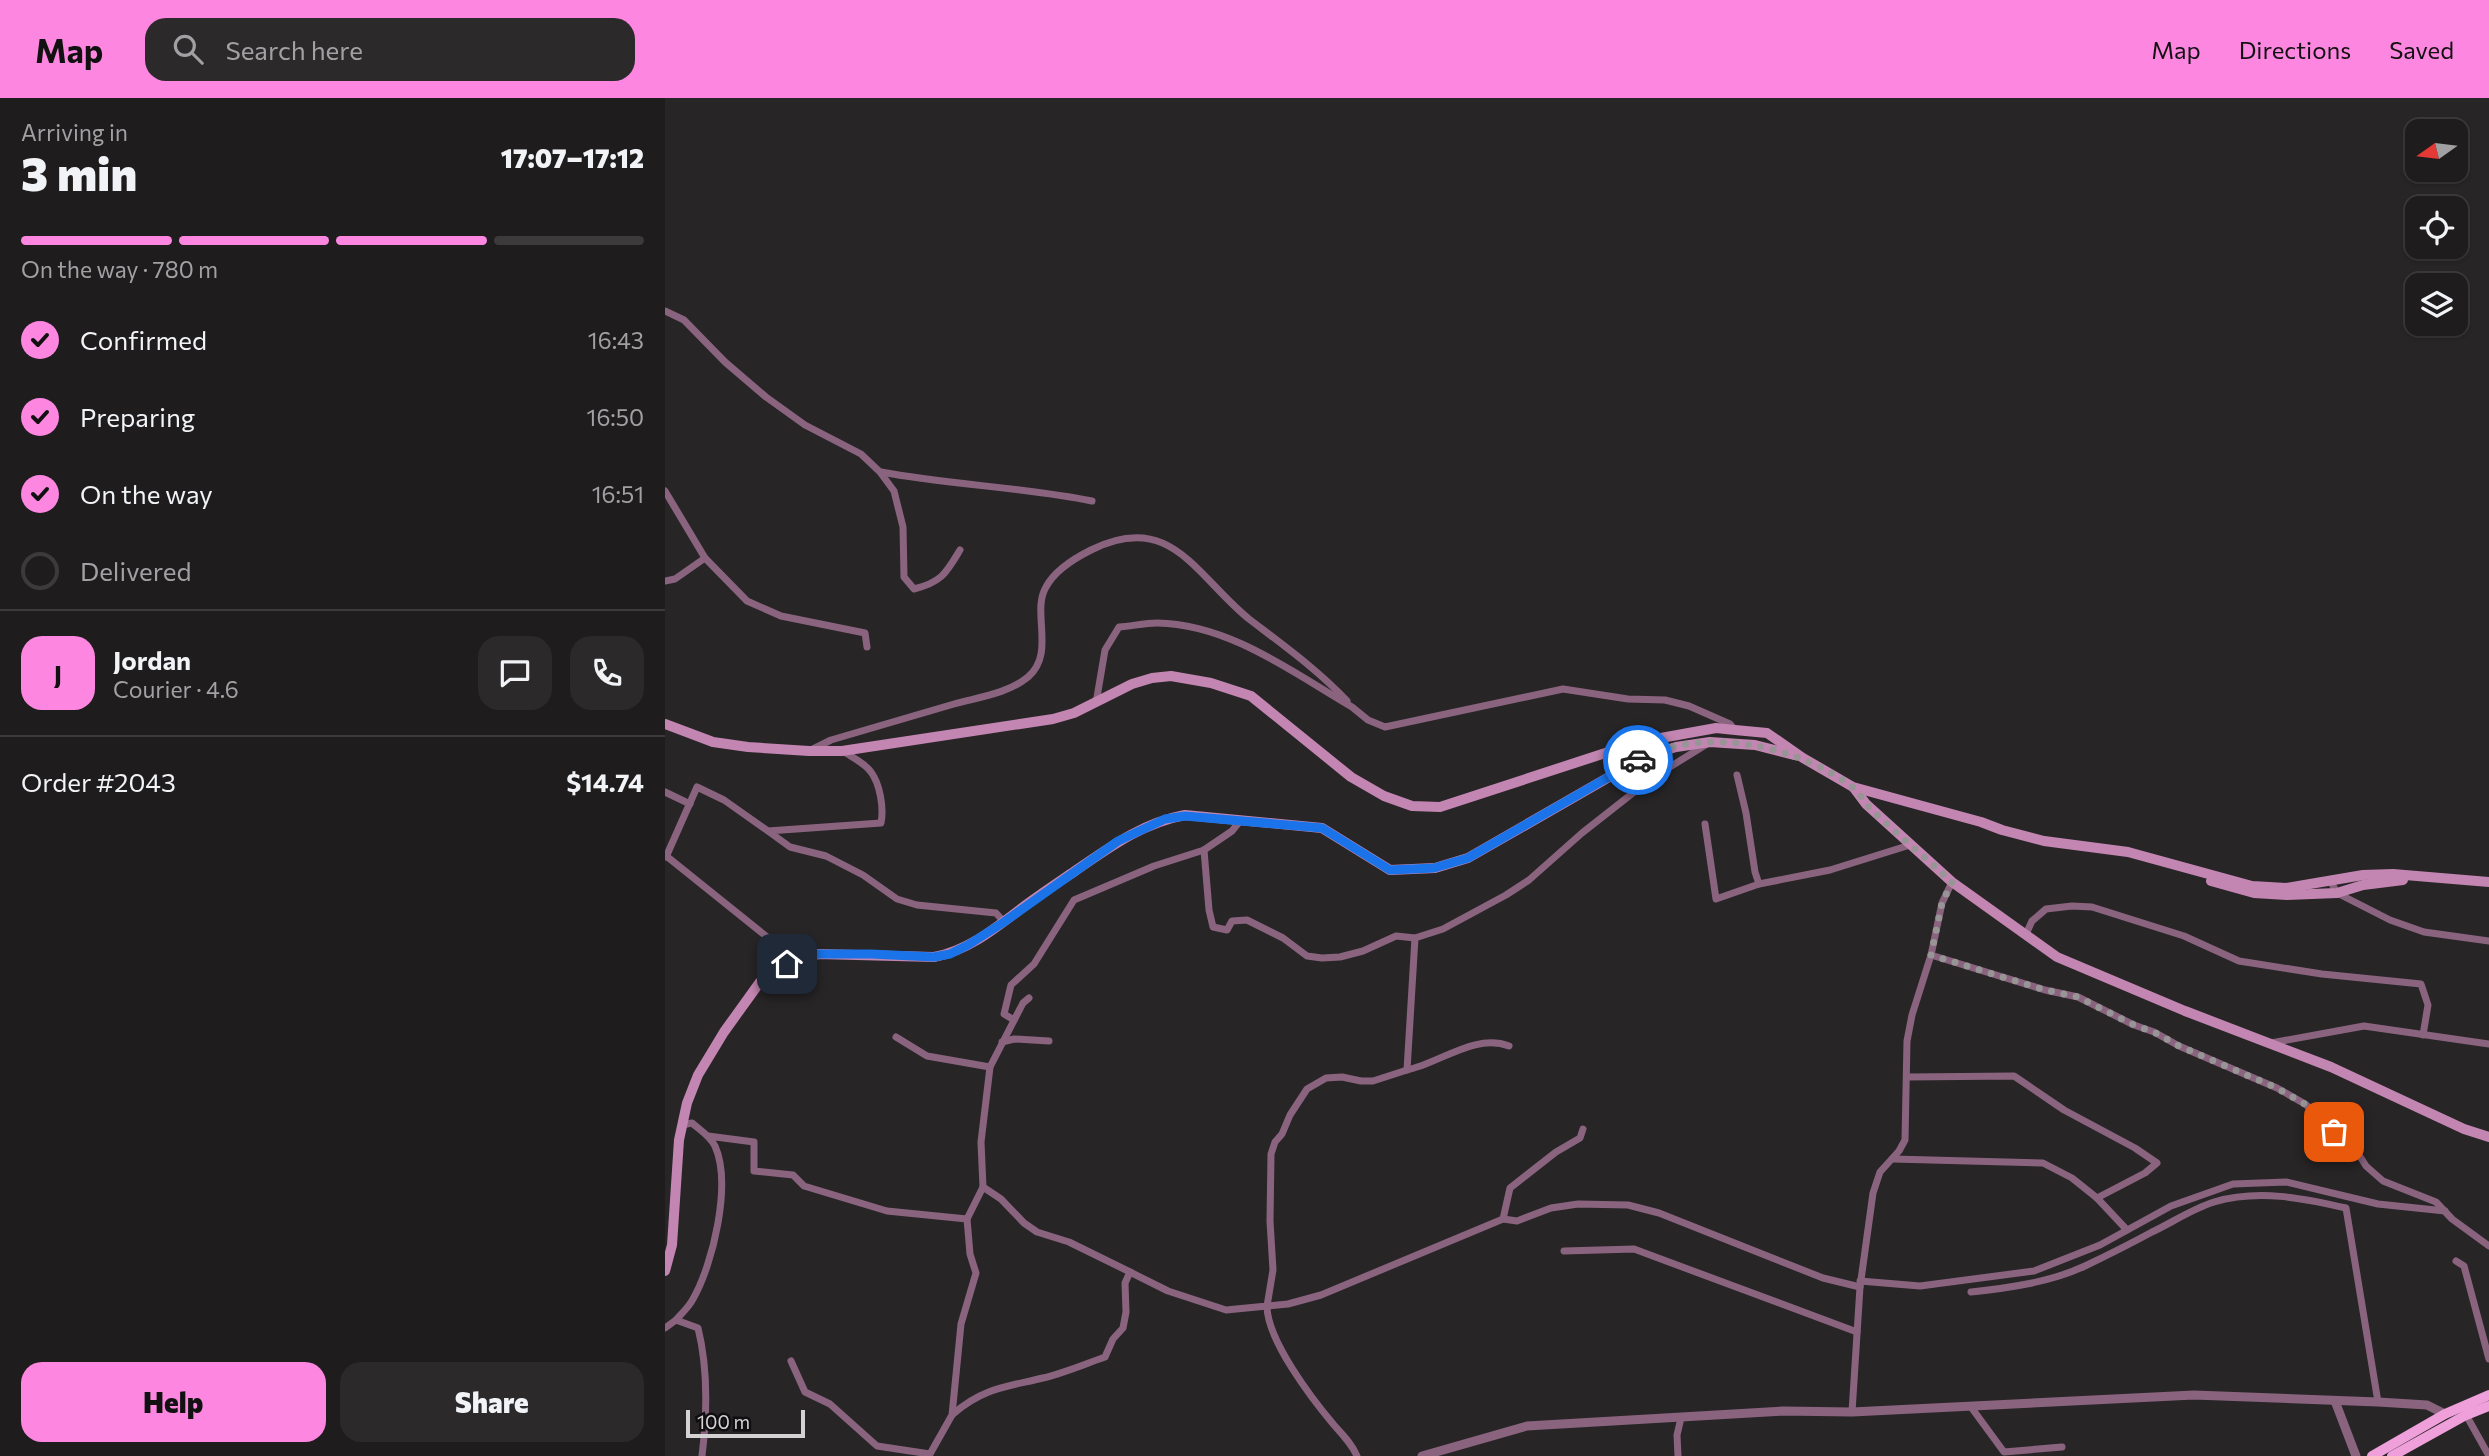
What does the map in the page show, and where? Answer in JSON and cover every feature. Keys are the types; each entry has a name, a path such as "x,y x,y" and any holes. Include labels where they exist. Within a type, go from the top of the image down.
{"main road":[{"path":"665,723 713,742 748,747 842,751 1053,719 1096,703 1132,684 1171,676 1211,683 1251,696 1351,777 1384,796 1412,806 1440,807 1639,742 1716,728 1767,733 1853,787 2044,841 2128,852 2252,886 2286,888 2363,875 2393,874 2489,882"},
{"path":"665,1271 672,1245 679,1140 687,1103 698,1075 724,1032 760,982 778,967 818,954 934,957 950,954 1004,922 1109,847 1138,830 1165,819 1185,816 1322,828 1390,870 1434,868 1468,858 1644,757 1676,747 1710,742 1755,745 1803,758"},
{"path":"1853,787 1866,804 1952,882 2057,957 2185,1011 2331,1067 2464,1129 2489,1137"},
{"path":"2169,863 2233,889 2254,894 2353,894 2363,885 2442,878"},
{"path":"2392,1456 2489,1395"},
{"path":"2372,1456 2445,1415 2489,1406"}],"street":[{"path":"665,312 684,320 725,362 766,397 805,425 861,454 880,472 894,491 903,527 904,577 914,589 942,578 960,550"},
{"path":"880,472 952,483 1051,493 1092,501"},
{"path":"665,491 705,558 747,601 781,616 865,633 867,648"},
{"path":"809,751 831,740 1011,689 1036,670 1041,659 1044,588 1059,571 1081,555 1105,543 1131,536 1150,539 1183,554 1233,605 1329,681 1352,707"},
{"path":"665,581 675,579 705,558"},
{"path":"1096,703 1105,650 1119,627 1157,623 1193,628 1231,638 1352,707 1368,720 1385,727 1563,689 1628,699 1665,700 1689,706 1730,724 1735,730"},
{"path":"1204,850 1213,927 1227,930 1232,921 1247,920 1283,937 1307,956 1340,957 1363,951 1396,936 1415,938 1443,929 1506,895 1529,880 1581,832 1652,778 1710,742"},
{"path":"768,831 881,823 883,815 880,795 871,772 842,751"},
{"path":"1737,775 1759,884"},
{"path":"787,964 777,945 665,857 697,787 724,800 789,847 826,856 863,875 897,899 917,905 996,913 1004,922"},
{"path":"665,792 690,804"},
{"path":"1013,1020 1004,1014 1011,985 1034,964 1074,900 1154,866 1204,850 1232,831 1240,821"},
{"path":"1705,824 1716,899 1759,884 1830,870 1910,845"},
{"path":"2347,878 2353,894 2390,920 2424,932 2489,941"},
{"path":"1852,1412 1860,1284 1873,1193 1879,1172 1893,1159 1905,1140 1907,1041 1912,1015 1931,955 1942,903 1952,882"},
{"path":"2331,882 2337,893"},
{"path":"2026,934 2032,920 2046,909 2092,907 2184,936 2239,961 2322,974 2421,984 2428,1005 2423,1035"},
{"path":"1407,1070 1415,938"},
{"path":"1931,955 2045,990 2078,997 2179,1046 2277,1088 2305,1104 2354,1147 2365,1166 2383,1181 2436,1202 2452,1219 2489,1246"},
{"path":"952,1415 961,1324 975,1273 970,1254 967,1219 983,1187 981,1142 990,1067 1013,1020 1029,998"},
{"path":"2271,1043 2364,1026 2489,1044"},
{"path":"896,1037 927,1056 990,1067"},
{"path":"1002,1042 1014,1039 1049,1041"},
{"path":"1357,1456 1354,1448 1293,1369 1267,1317 1266,1306 1273,1270 1270,1221 1271,1154 1275,1142 1307,1089 1326,1078 1373,1081 1431,1064 1478,1043 1499,1042 1509,1046"},
{"path":"1907,1077 2014,1076 2064,1110 2135,1148 2157,1163 2145,1173 2097,1198"},
{"path":"665,1328 676,1320 693,1300 706,1267 722,1206 722,1181 715,1147 708,1136 692,1123 682,1125"},
{"path":"1503,1220 1510,1188 1580,1138 1583,1129"},
{"path":"708,1136 754,1142 754,1171 793,1175 804,1186 887,1211 967,1219"},
{"path":"1893,1159 2043,1163 2072,1178 2097,1198 2127,1230"},
{"path":"983,1187 1037,1231 1079,1247 1168,1291 1227,1310 1288,1304 1321,1295 1503,1220 1517,1221 1551,1208 1578,1204 1628,1205 1659,1213 1823,1278 1860,1284 1920,1286 2034,1271 2100,1245 2171,1206 2233,1184 2286,1182 2378,1204 2446,1211"},
{"path":"1971,1292 2017,1286 2083,1267 2182,1215 2216,1201 2256,1195 2287,1196 2346,1208 2378,1402"},
{"path":"1564,1251 1634,1249 1857,1332"},
{"path":"2456,1261 2464,1266 2489,1359"},
{"path":"791,1361 804,1392 830,1404 877,1446 930,1455 952,1415 970,1399 1045,1378 1105,1357 1113,1339 1122,1328 1126,1312 1125,1283 1130,1272"},
{"path":"676,1320 698,1328 704,1352 702,1456"},
{"path":"1422,1456 1527,1426 1783,1410 1852,1412 2195,1395 2427,1405 2445,1415"},
{"path":"2335,1401 2356,1456"},
{"path":"1971,1407 2004,1452 2061,1447"},
{"path":"2464,1410 2489,1456"},
{"path":"1678,1456 1677,1435 1681,1418"}],"way so far":[{"path":"1638,760 1676,747 1710,742 1755,745 1803,758 1853,787 1866,804 1952,882 1942,903 1931,955 2045,990 2078,997 2109,1014 2277,1088 2305,1104 2334,1132"}],"route":[{"path":"787,964 818,954 934,957 950,954 1004,922 1118,841 1165,819 1185,816 1322,828 1390,870 1434,868 1468,858 1638,760"}]}
